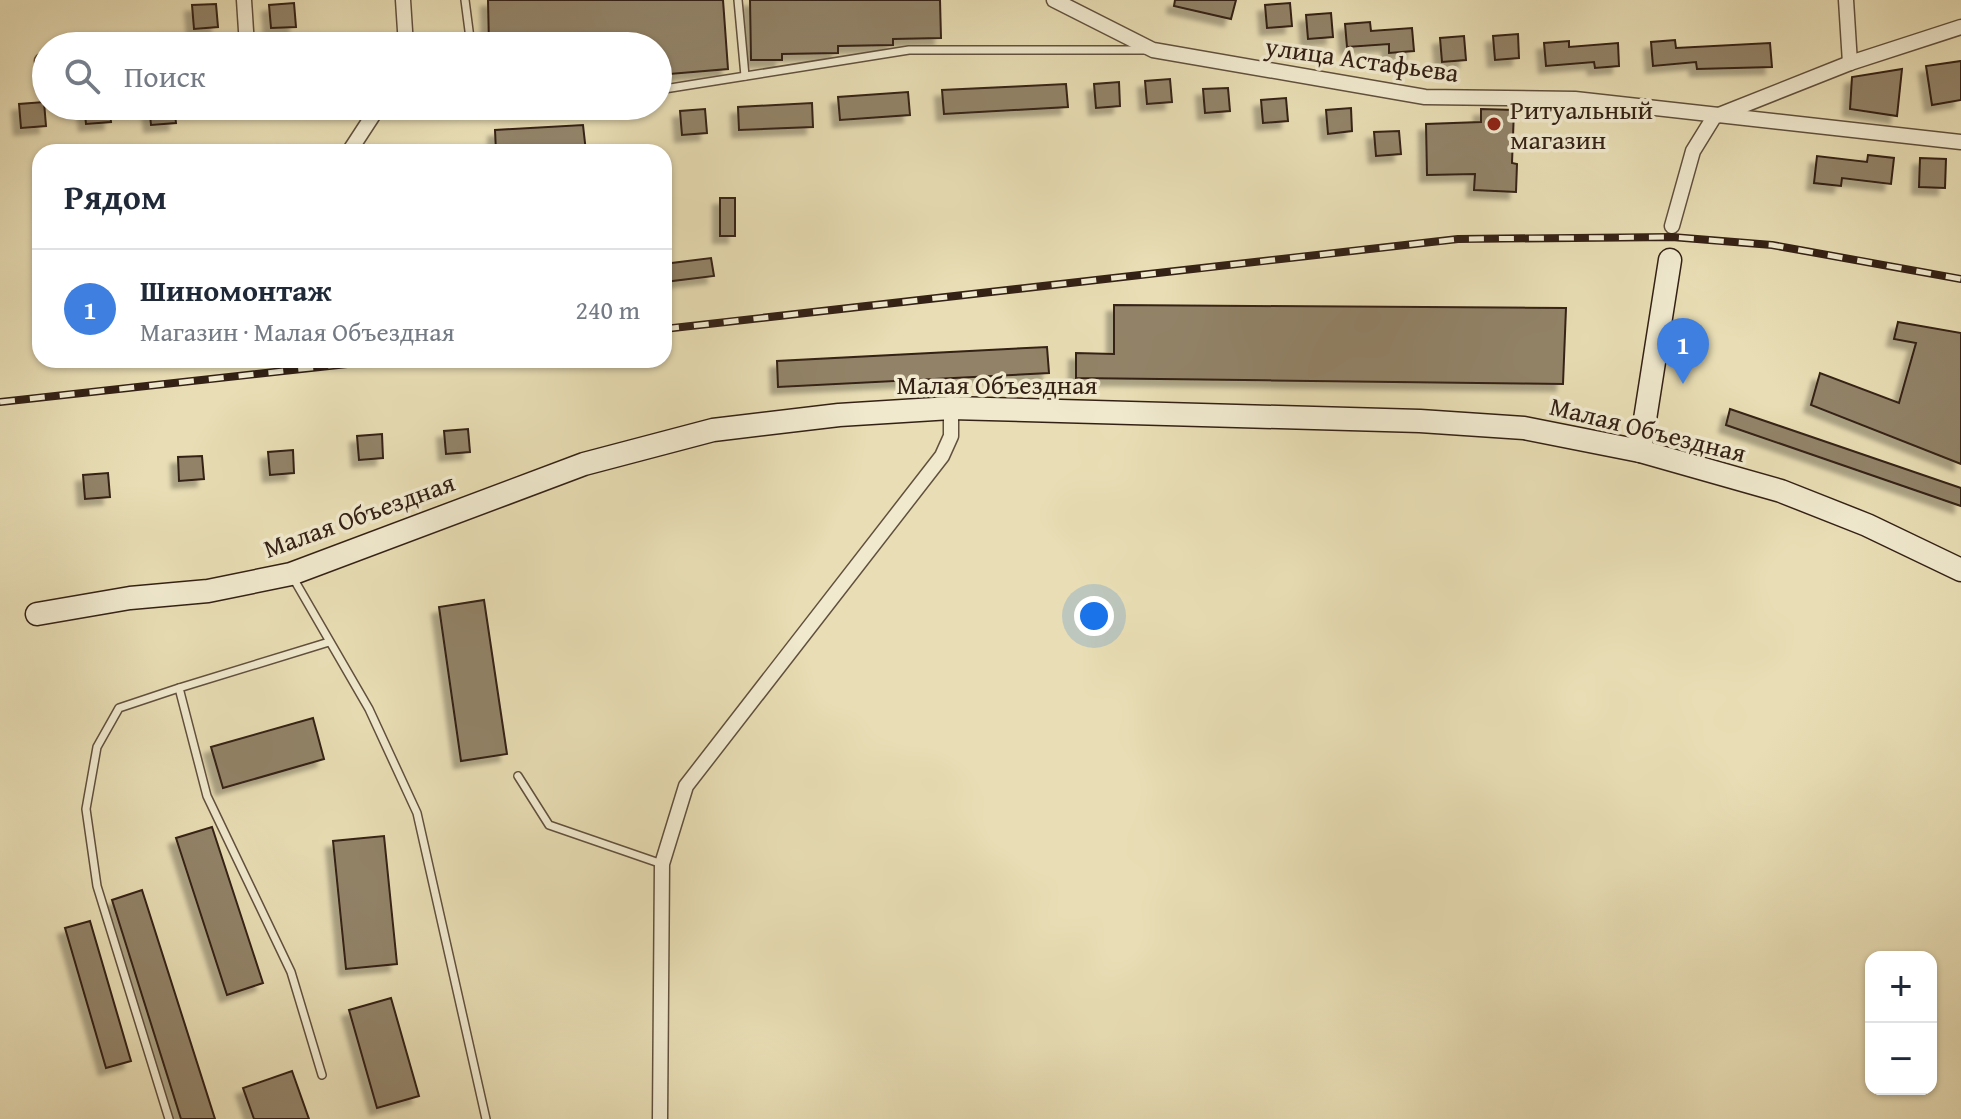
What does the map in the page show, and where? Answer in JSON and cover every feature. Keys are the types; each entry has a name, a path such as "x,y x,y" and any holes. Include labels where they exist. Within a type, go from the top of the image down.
{"main road":[{"path":"1640,451 1670,260"},
{"name":"Малая Объездная","path":"37,614 130,598 208,591 291,574 584,464 713,430 839,415 951,408 1420,421 1524,428 1640,451 1781,491 1867,525 1961,570"}],"street":[{"path":"244,0 246,32"},
{"path":"403,0 405,32"},
{"name":"улица Астафьева","path":"1054,0 1153,50 1425,97 1575,99 1651,106 1714,117 1961,142"},
{"path":"1846,0 1850,63"},
{"path":"1672,226 1693,151 1714,117 1850,63 1961,27"},
{"path":"354,144 370,120"},
{"path":"660,1119 662,864 686,786 942,456 951,436 951,408"}],"lane":[{"path":"465,0 469,32"},
{"path":"738,0 745,76"},
{"path":"672,88 909,50 1153,50"},
{"path":"291,574 369,709 417,813 486,1119"},
{"path":"169,1119 97,886 86,809 97,747 119,708 329,642"},
{"path":"179,688 207,796 291,972 322,1075"},
{"path":"518,776 549,825 662,864"}],"building":[{"path":"488,0 723,0 728,69 672,74 672,32 489,32"},
{"path":"750,0 940,0 941,38 893,39 893,45 838,46 838,53 782,54 782,60 751,60"},
{"path":"1175,0 1236,0 1231,19 1174,6"},
{"path":"294,3 296,27 271,28 269,5"},
{"path":"1290,3 1292,26 1267,28 1265,5"},
{"path":"216,4 218,27 194,29 192,5"},
{"path":"1331,13 1333,37 1308,39 1306,15"},
{"path":"1370,22 1371,31 1412,28 1414,51 1389,53 1389,44 1347,47 1345,24"},
{"path":"1518,34 1519,58 1495,60 1493,36"},
{"path":"1464,36 1466,60 1442,62 1440,38"},
{"path":"1675,40 1676,48 1770,43 1772,67 1697,69 1696,62 1653,66 1651,42"},
{"path":"1569,41 1569,47 1618,43 1619,66 1595,68 1594,62 1546,66 1544,43"},
{"path":"1961,61 1961,100 1932,105 1926,66"},
{"path":"1902,69 1897,116 1850,109 1852,77"},
{"path":"1170,79 1172,102 1147,104 1145,81"},
{"path":"1119,82 1120,106 1096,108 1094,84"},
{"path":"1066,84 1068,107 944,114 942,90"},
{"path":"1228,88 1230,111 1205,113 1203,89"},
{"path":"908,92 910,115 840,120 838,97"},
{"path":"1286,98 1288,121 1263,123 1261,100"},
{"path":"32,103 32,120 46,120 46,126 21,128 19,104"},
{"path":"812,103 813,127 739,130 738,107"},
{"path":"1351,108 1352,131 1328,134 1326,110"},
{"path":"705,109 707,133 682,135 680,111"},
{"path":"1481,109 1514,110 1512,163 1517,164 1516,192 1474,190 1475,174 1427,175 1426,124 1481,122"},
{"path":"86,120 111,122 86,124"},
{"path":"150,120 176,120 176,123 151,125"},
{"path":"583,125 585,144 496,144 495,130"},
{"path":"1399,131 1401,154 1376,156 1374,132"},
{"path":"1868,155 1894,158 1891,184 1842,178 1841,186 1814,183 1817,156 1867,162"},
{"path":"1920,158 1946,159 1945,188 1919,187"},
{"path":"720,198 735,198 735,236 720,236"},
{"path":"711,258 714,276 672,281 672,263"},
{"path":"1114,305 1566,308 1563,384 1076,378 1076,353 1114,354"},
{"path":"1898,322 1961,333 1961,464 1811,405 1820,373 1899,403 1916,343 1894,339"},
{"path":"1047,347 1049,373 778,387 777,361"},
{"path":"1730,409 1961,488 1961,506 1726,425"},
{"path":"468,429 470,452 446,454 444,431"},
{"path":"382,434 383,458 359,460 357,436"},
{"path":"293,450 294,473 270,475 268,452"},
{"path":"202,456 204,479 179,481 178,457"},
{"path":"108,473 110,497 85,499 83,475"},
{"path":"484,600 507,754 461,761 439,607"},
{"path":"313,718 324,759 223,788 211,747"},
{"path":"212,827 263,983 227,995 176,838"},
{"path":"384,836 397,964 346,969 333,841"},
{"path":"142,890 215,1119 181,1119 112,900"},
{"path":"90,921 131,1061 106,1068 65,928"},
{"path":"391,998 419,1096 377,1108 349,1010"},
{"path":"292,1071 309,1119 254,1119 243,1088"}],"railway":[{"path":"672,328 1458,239 1672,237 1772,245 1961,279"},
{"path":"0,402 311,368"}],"place":[{"name":"Ритуальный магазин","path":"1494,124"},
{"name":"Шиномонтаж","path":"1683,384"}]}
